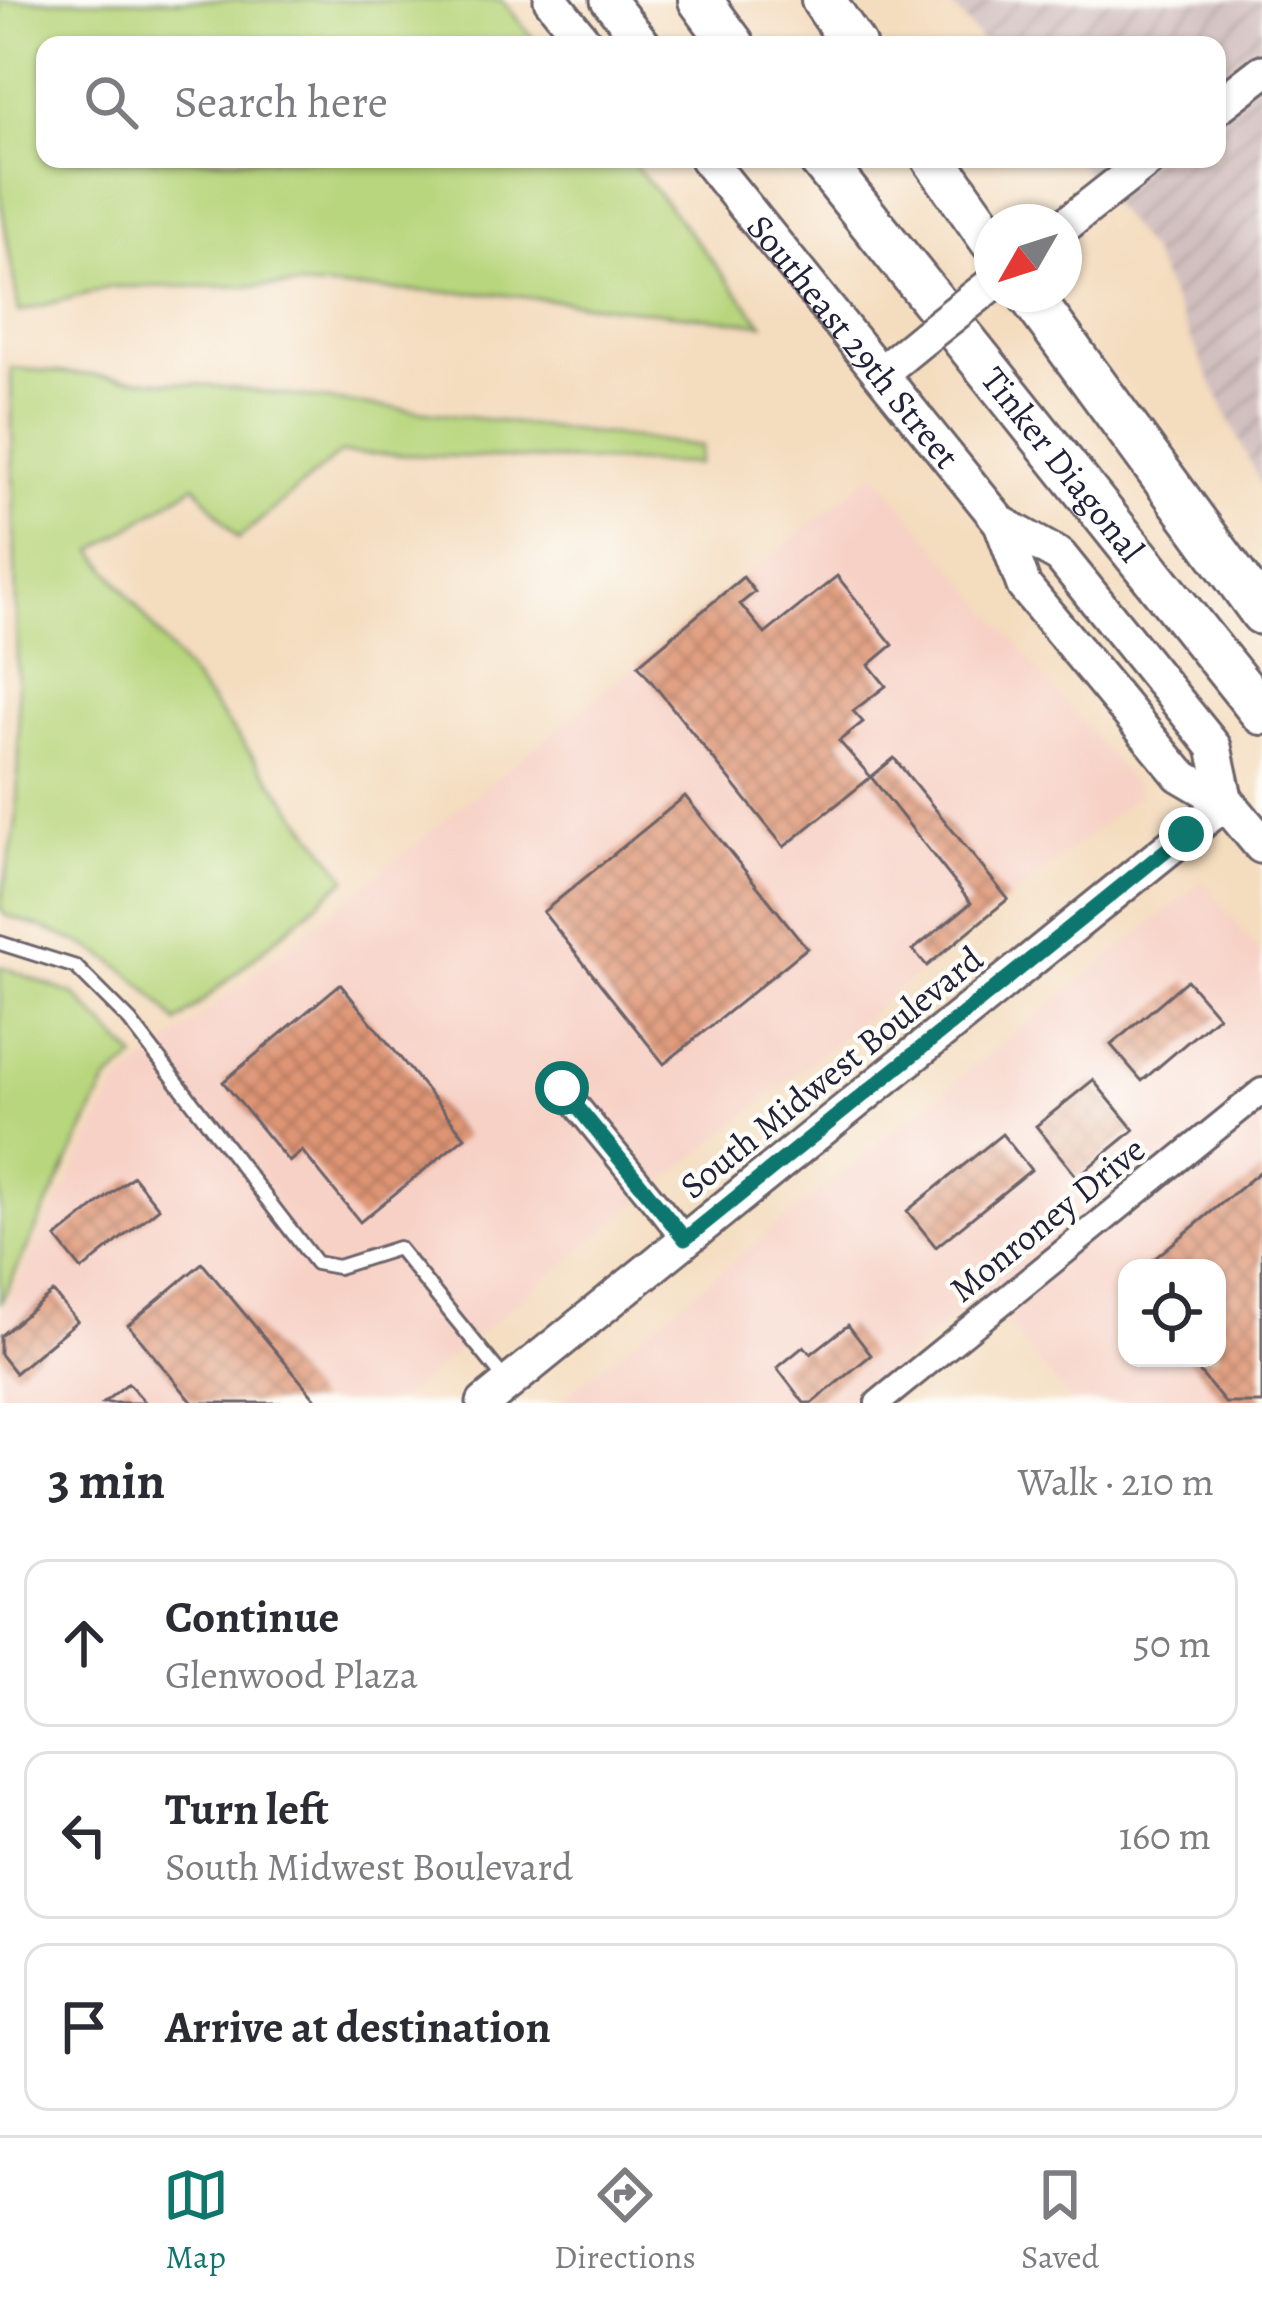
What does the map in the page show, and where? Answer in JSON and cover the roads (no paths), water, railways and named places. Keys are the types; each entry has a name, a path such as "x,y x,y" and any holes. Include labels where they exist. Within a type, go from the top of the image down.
{"highway":[{"path":"700,0 727,36"},
{"path":"823,0 848,36"},
{"name":"Tinker Diagonal","path":"827,168 1262,713"},
{"path":"940,168 974,216"},
{"name":"Tinker Diagonal","path":"1042,312 1262,613"}],"main road":[{"path":"551,0 580,36"},
{"path":"608,0 637,36"},
{"path":"1226,99 1262,72"},
{"name":"Southeast 29th Street","path":"714,168 1001,523 1024,586 1180,776 1226,802 1262,845"},
{"path":"1082,212 1137,168"},
{"path":"881,373 974,298"},
{"name":"Southeast 29th Street","path":"1001,523 1060,556 1214,747 1226,802"},
{"name":"South Midwest Boulevard","path":"496,1393 1226,802"}],"street":[{"path":"562,1088 685,1239"},
{"name":"Monroney Drive","path":"878,1403 1262,1091"}],"lane":[{"path":"0,944 76,967 117,1008 316,1263 338,1267 398,1248 496,1393"}]}
